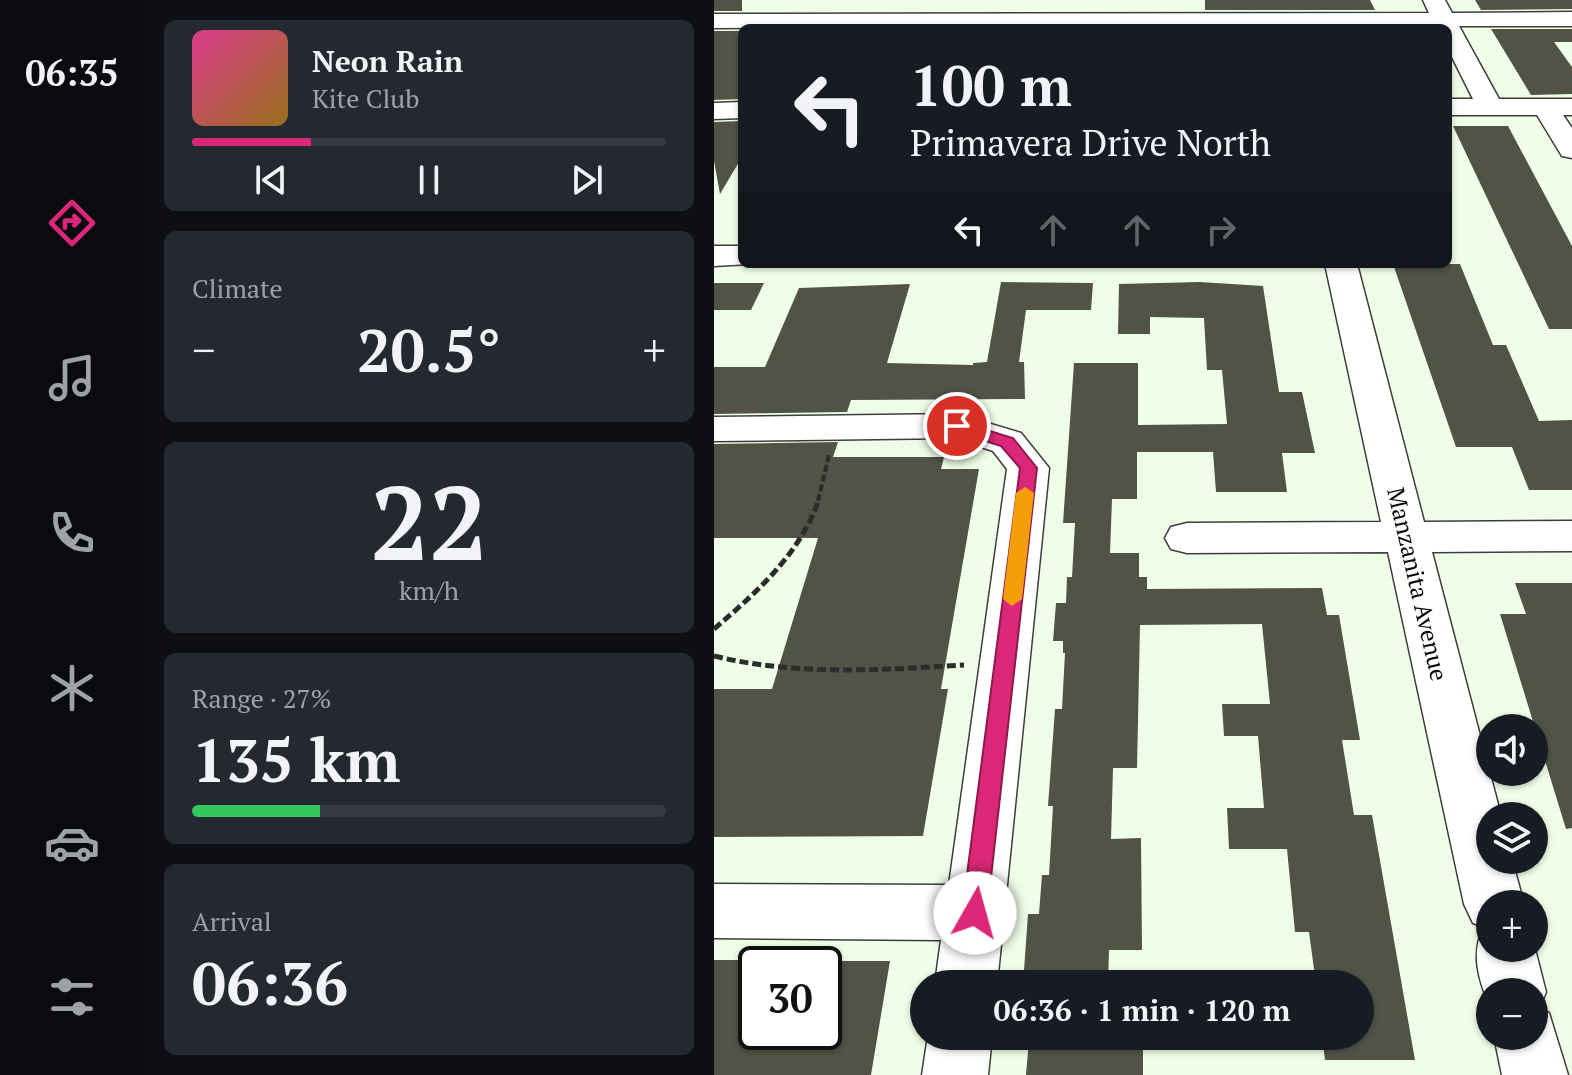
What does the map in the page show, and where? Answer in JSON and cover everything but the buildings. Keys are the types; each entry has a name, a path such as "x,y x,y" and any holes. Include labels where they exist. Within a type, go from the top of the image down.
{"street":[{"path":"714,21 1439,10 1572,19"},
{"path":"1452,35 1490,107"},
{"path":"1452,107 1559,107 1572,150"},
{"path":"714,256 738,256"},
{"name":"Manzanita Avenue","path":"1342,268 1491,890"},
{"path":"714,429 957,426 1007,442 1028,468 968,970"},
{"path":"1187,538 1572,536"},
{"path":"714,911 975,913"},
{"path":"955,1075 958,1050"},
{"path":"1529,1050 1535,1075"}],"path":[{"path":"714,629 780,569 803,537 827,474 829,454 812,428"},
{"path":"714,656 734,662 796,669 887,669 1005,659"}],"slow traffic":[{"path":"1012,599 1025,493"}],"route":[{"path":"957,426 1007,442 1028,468 975,913"}]}
